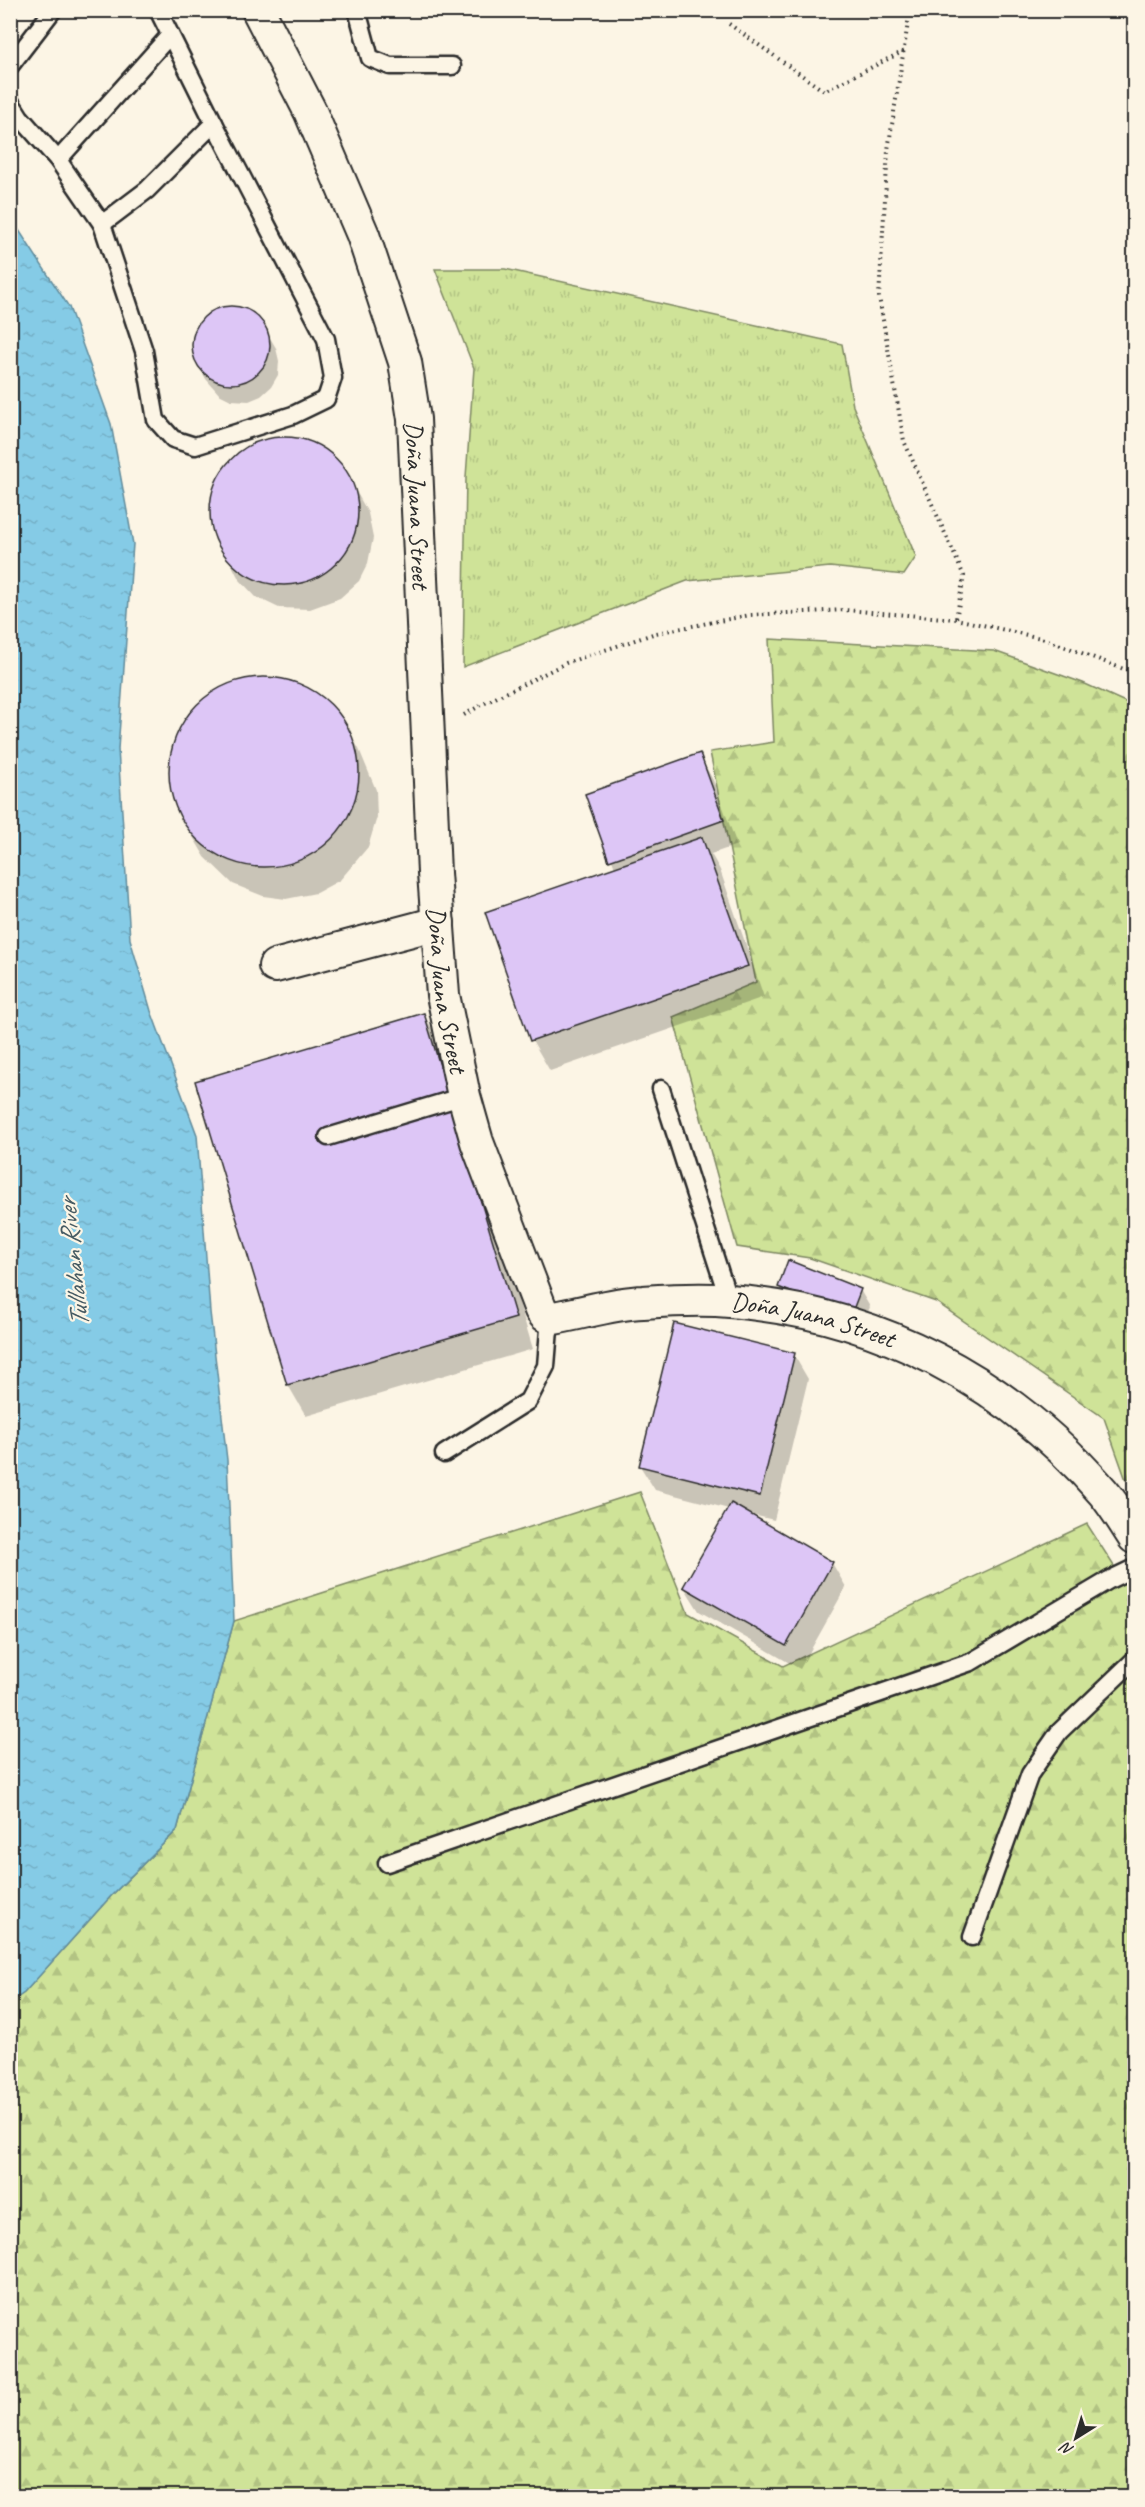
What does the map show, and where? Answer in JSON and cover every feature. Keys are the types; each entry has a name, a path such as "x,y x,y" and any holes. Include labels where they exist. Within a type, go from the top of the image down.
{"street":[{"name":"Doña Juana Street","path":"258,10 310,111 363,235 405,362 414,419 443,995 464,1096 477,1142 541,1310 550,1317 641,1302 729,1301 814,1313 897,1340 974,1379 1044,1431 1104,1493 1134,1537"},
{"path":"275,966 438,923"}],"lane":[{"path":"10,66 53,10"},
{"path":"10,101 20,117 58,160 102,224 144,351 156,420 173,439 195,446 283,418 326,399 333,378 326,339 158,10"},
{"path":"357,10 370,58 390,66 452,66"},
{"path":"58,160 170,34"},
{"path":"102,224 147,190 214,123"},
{"path":"661,1089 729,1301"},
{"path":"328,1137 464,1096"},
{"path":"444,1454 528,1401 546,1366 550,1317"},
{"path":"387,1863 971,1662 1109,1580 1134,1568"},
{"path":"972,1937 1030,1774 1059,1732 1134,1660"}],"path":[{"path":"910,10 888,150 879,297 904,441 964,576 956,619"},
{"path":"729,24 824,92 904,50"},
{"path":"481,705 566,663 656,633 750,615 845,610 956,619 1045,639 1134,673"}],"green space":[{"path":"435,269 505,269 842,344 853,406 916,557 904,575 830,567 687,581 463,667 466,477 474,368"},
{"path":"769,639 994,651 1083,683 1134,706 1134,1477 1126,1480 1104,1418 936,1302 810,1258 737,1247 673,1017 756,982 710,752 774,742"},
{"path":"640,1492 688,1613 783,1666 1087,1524 1119,1574 1134,1584 1134,2496 11,2496 10,2002 24,1993 111,1896 177,1830 234,1621"}],"water":[{"name":"Tullahan River","path":"11,218 69,307 111,424 133,544 118,749 130,939 151,1011 197,1135 210,1312 227,1460 234,1621 177,1830 111,1896 24,1993 11,2002"}],"building":[{"path":"223,306 239,306 253,312 264,323 270,337 270,353 264,367 253,378 239,384 223,384 209,378 198,367 192,353 192,337 198,323 209,312"},
{"path":"284,437 298,438 312,443 325,449 336,459 346,470 352,483 357,497 357,525 352,539 346,552 336,563 325,573 312,579 298,584 284,585 270,584 256,579 243,573 232,563 222,552 216,539 211,525 210,511 211,497 216,483 222,470 232,459 243,449 256,443 270,438"},
{"path":"264,677 300,684 317,693 331,705 343,719 352,736 359,772 352,808 343,825 331,839 317,851 300,860 264,867 228,860 211,851 197,839 185,825 176,808 169,772 176,736 185,719 197,705 211,693 228,684"},
{"path":"700,753 724,820 609,861 585,794"},
{"path":"702,837 748,966 530,1041 485,912"},
{"path":"424,1013 516,1318 287,1385 195,1081"},
{"path":"788,1260 861,1289 851,1315 778,1287"},
{"path":"674,1323 795,1353 760,1496 639,1466"},
{"path":"1134,1485 1134,1518 1119,1507"},
{"path":"731,1503 833,1562 786,1646 683,1587"}]}
